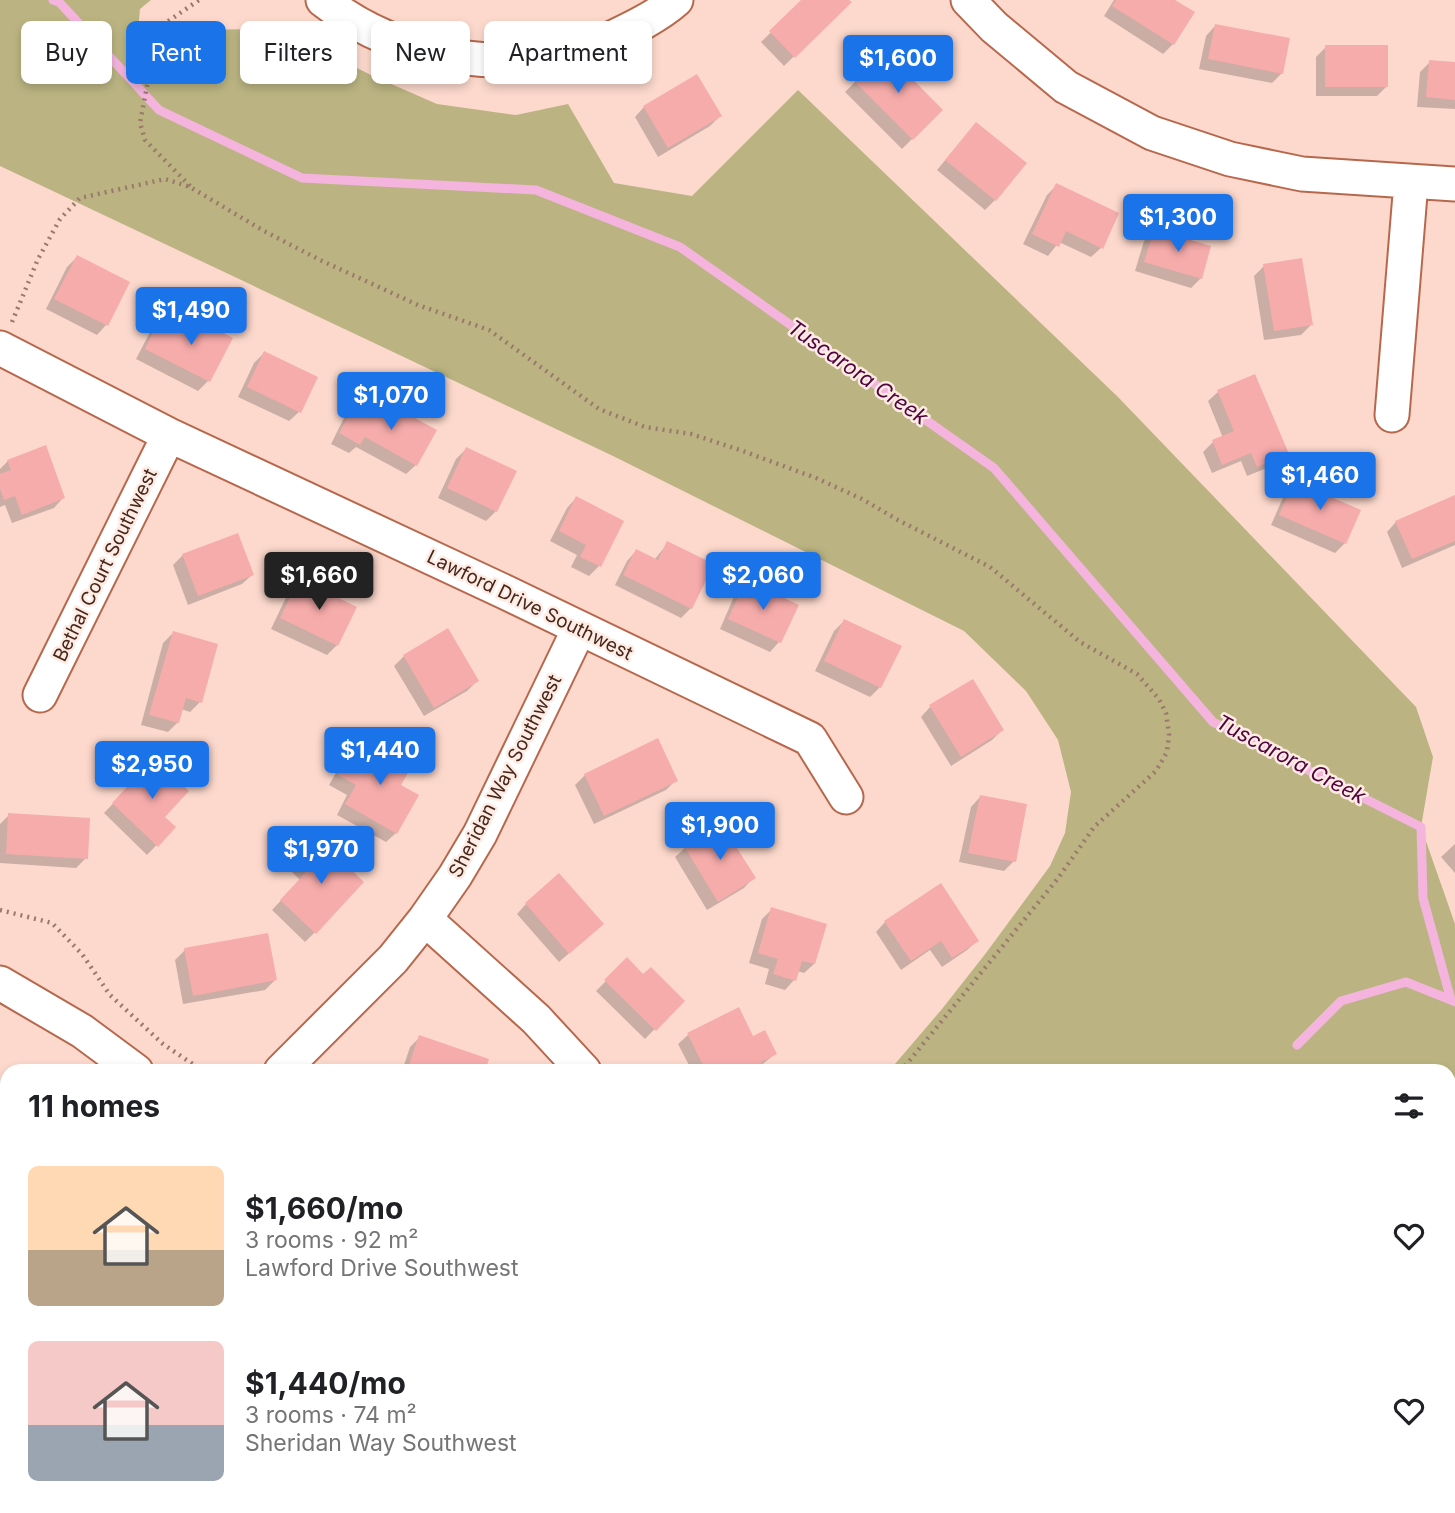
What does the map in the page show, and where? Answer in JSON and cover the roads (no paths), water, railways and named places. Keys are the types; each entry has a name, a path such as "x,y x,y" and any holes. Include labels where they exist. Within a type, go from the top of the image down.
{"street":[{"path":"323,0 348,17 396,41 449,56 502,61 540,59 587,48 630,30 676,0"},
{"path":"968,0 1012,43 1066,87 1152,133 1230,159 1301,174 1455,184"},
{"path":"1392,415 1411,182"},
{"name":"Lawford Drive Southwest","path":"1,348 169,435 505,592 810,739 846,797"},
{"name":"Bethal Court Southwest","path":"40,695 169,435"},
{"name":"Sheridan Way Southwest","path":"288,1064 393,959 455,876 480,834 579,629"},
{"path":"425,919 536,1019 578,1064"},
{"path":"0,983 82,1031 127,1064"}],"waterway":[{"name":"Tuscarora Creek","path":"53,0 59,2 159,110 302,178 536,190 680,247 994,468 1213,722 1421,827 1423,898 1451,1000 1455,1002"},
{"path":"1297,1045 1341,1001 1406,982 1451,1000"}]}
